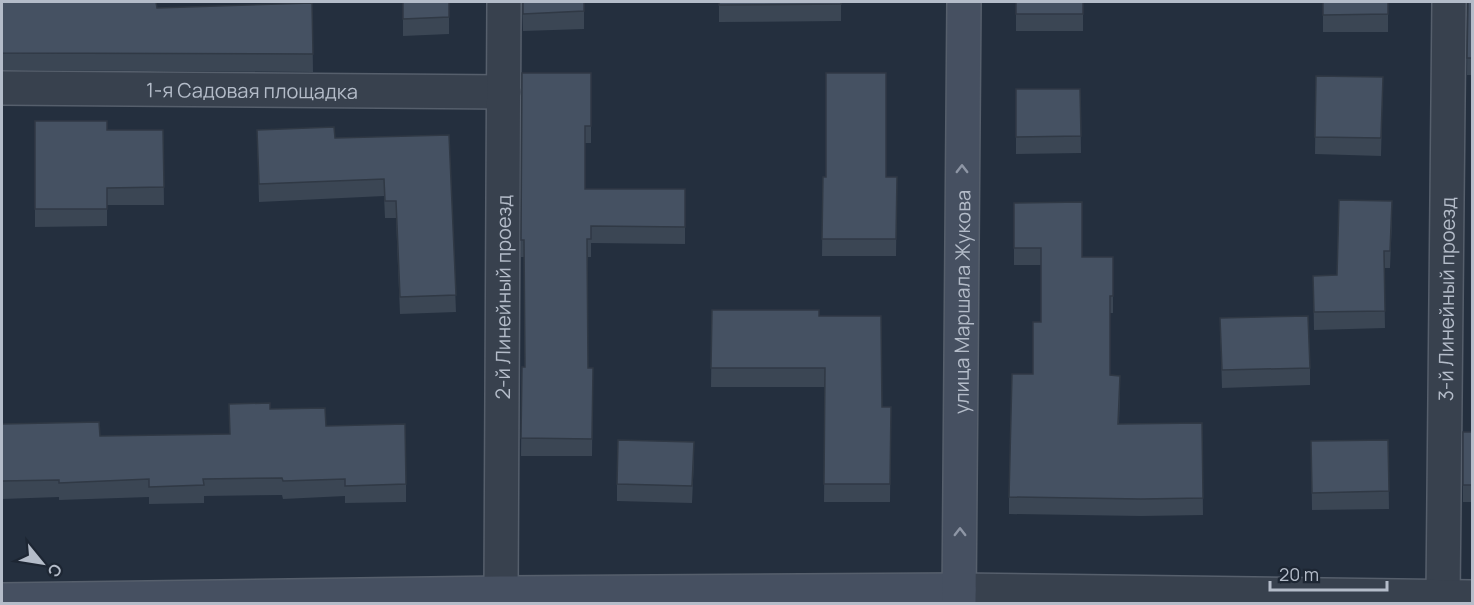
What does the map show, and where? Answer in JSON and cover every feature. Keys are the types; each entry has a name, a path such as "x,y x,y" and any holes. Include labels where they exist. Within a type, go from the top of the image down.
{"main road":[{"name":"улица Маршала Жукова","path":"959,597 964,2"},
{"path":"2,600 501,593 959,597"}],"street":[{"name":"2-й Линейный проезд","path":"501,593 504,2"},
{"name":"3-й Линейный проезд","path":"1449,2 1461,103 1458,597"},
{"name":"1-я Садовая площадка","path":"2,87 504,92"},
{"path":"959,597 1458,597"}],"building":[{"path":"2,2 156,2 157,8 312,3 313,54 2,53"},
{"path":"403,2 449,2 449,17 403,19"},
{"path":"523,2 584,2 584,11 523,14"},
{"path":"719,2 841,2 841,4 719,5"},
{"path":"1016,2 1083,2 1083,14 1016,14"},
{"path":"1323,2 1388,2 1388,14 1323,15"},
{"path":"1468,2 1473,2 1473,58 1467,58"},
{"path":"522,73 591,73 591,126 585,126 585,189 685,189 685,227 591,226 591,239 587,239 588,368 593,368 592,439 521,438 522,367 525,367 524,240 521,240"},
{"path":"826,73 886,73 886,177 897,177 896,239 822,239 823,177 826,177"},
{"path":"1316,76 1383,77 1381,138 1315,137"},
{"path":"1016,89 1080,89 1081,136 1016,137"},
{"path":"35,121 107,121 107,130 163,130 164,187 107,188 107,209 35,209"},
{"path":"334,127 335,138 449,135 456,295 400,297 396,201 385,201 384,179 259,184 257,130"},
{"path":"1339,200 1392,201 1390,251 1384,251 1385,311 1314,312 1313,276 1337,275"},
{"path":"1082,202 1082,257 1113,257 1113,296 1110,296 1110,375 1120,376 1118,424 1202,423 1203,498 1009,497 1012,374 1033,374 1033,322 1041,322 1041,248 1014,248 1014,203"},
{"path":"712,310 819,310 819,316 881,316 882,407 891,407 890,484 824,484 825,368 711,368"},
{"path":"1308,316 1310,368 1222,370 1220,318"},
{"path":"270,403 270,409 325,408 326,426 405,424 406,484 345,486 345,479 283,481 282,478 203,479 204,485 149,487 149,479 59,483 59,480 2,481 2,424 99,422 100,436 230,434 229,404"},
{"path":"1463,432 1473,432 1473,485 1463,485"},
{"path":"618,440 694,442 692,486 617,484"},
{"path":"1388,440 1389,491 1312,493 1311,441"}]}
